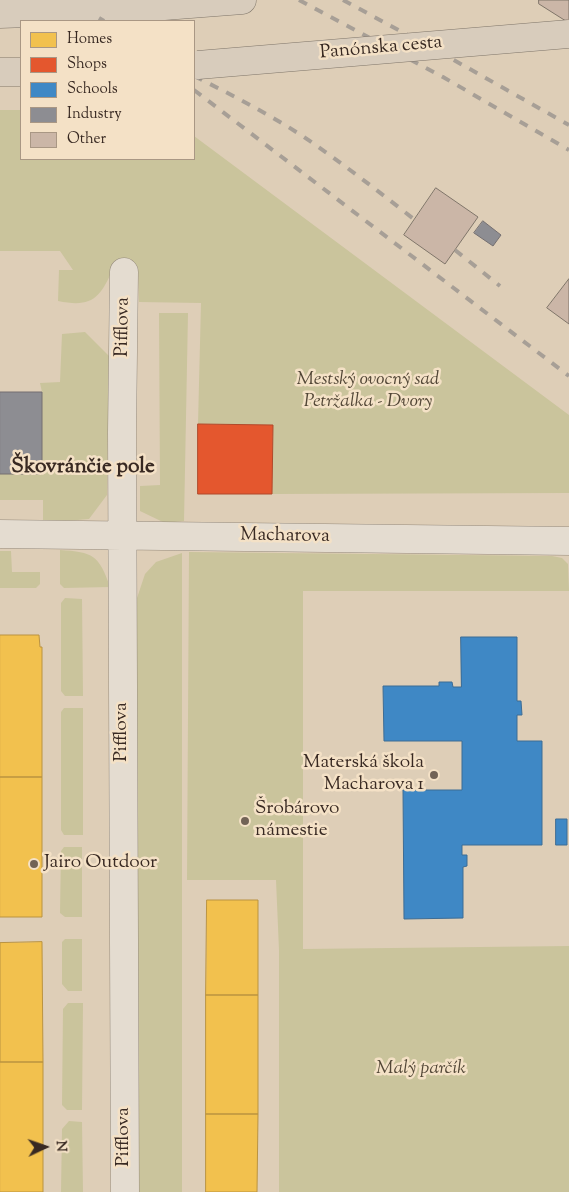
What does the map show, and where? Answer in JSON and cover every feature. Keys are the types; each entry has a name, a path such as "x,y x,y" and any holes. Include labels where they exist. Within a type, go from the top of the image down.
{"main road":[{"path":"0,14 112,10 242,0"},
{"name":"Panónska cesta","path":"195,65 569,34"},
{"path":"0,72 20,72"}],"street":[{"name":"Pifflova","path":"124,272 122,432 125,1192"},
{"name":"Macharova","path":"0,534 569,541"}],"green space":[{"name":"Mestský ovocný sad Petržalka - Dvory","path":"0,110 20,110 20,160 195,160 195,137 569,415 569,493 272,494 273,425 198,424 201,303 139,302 138,268 113,269 99,294 87,302 70,303 58,301 59,270 73,270 60,251 0,251"},
{"path":"159,313 188,313 184,521 165,523 140,511 140,486 160,485"},
{"path":"85,332 109,356 107,495 89,519 43,523 43,500 0,500 0,474 42,474 42,392 40,383 60,382 62,334"},
{"path":"60,550 80,552 93,557 102,568 110,587 64,588 60,584"},
{"path":"0,551 11,551 12,572 40,572 40,584 36,588 0,588"},
{"name":"Šrobárovo námestie","path":"189,552 552,556 562,558 568,564 569,591 303,591 303,949 569,946 569,1192 279,1192 279,950 276,880 187,880"},
{"path":"182,553 182,1192 135,1192 132,613 145,574 156,562"},
{"path":"65,598 82,599 83,696 65,696 61,691 61,603"},
{"path":"64,708 83,708 83,835 64,835 61,830 61,712"},
{"path":"64,847 82,847 82,917 65,917 60,913 61,851"},
{"path":"65,939 82,939 82,991 68,991 62,984 62,942"},
{"path":"68,1003 83,1003 82,1110 67,1110 62,1105 63,1009"},
{"path":"69,1121 82,1122 83,1192 61,1192 62,1129"}],"building: Homes":[{"path":"0,635 39,635 40,647 42,647 42,777 0,777"},
{"path":"0,777 42,777 42,917 0,917"},
{"path":"207,900 258,900 258,995 206,995"},
{"path":"42,942 43,1062 0,1062 0,943"},
{"path":"206,995 258,995 258,1114 206,1114"},
{"path":"0,1062 43,1062 43,1192 0,1192"},
{"path":"206,1114 258,1114 257,1192 206,1192"}],"building: Shops":[{"path":"198,424 273,425 272,494 198,494"}],"building: Schools":[{"path":"461,637 517,637 517,701 521,701 522,715 517,715 517,741 542,741 542,845 462,845 462,855 467,855 467,866 463,867 463,918 404,919 403,790 462,790 462,741 384,741 383,686 439,686 439,682 452,682 453,687 461,687"},
{"path":"556,819 567,819 567,845 556,845"}],"building: Industry":[{"path":"483,221 501,235 493,246 474,233"},
{"path":"0,392 42,392 42,474 0,474"}],"building: Other":[{"path":"539,0 569,0 569,23 539,4"},
{"path":"436,188 478,217 445,264 404,235"},
{"path":"569,279 569,324 547,308"}],"railway":[{"path":"299,0 443,77 569,150"},
{"path":"343,0 569,125"},
{"path":"195,77 264,113 304,137 415,220"},
{"path":"195,91 569,376"},
{"path":"455,250 500,286"}],"place":[{"name":"Materská škola Macharova 1","path":"434,775"},
{"name":"Šrobárovo námestie","path":"245,821"},
{"name":"Jairo Outdoor","path":"34,864"}],"district":[{"name":"Škovránčie pole","path":"83,468"}],"park label":[{"name":"Malý parčík","path":"421,1070"}]}
